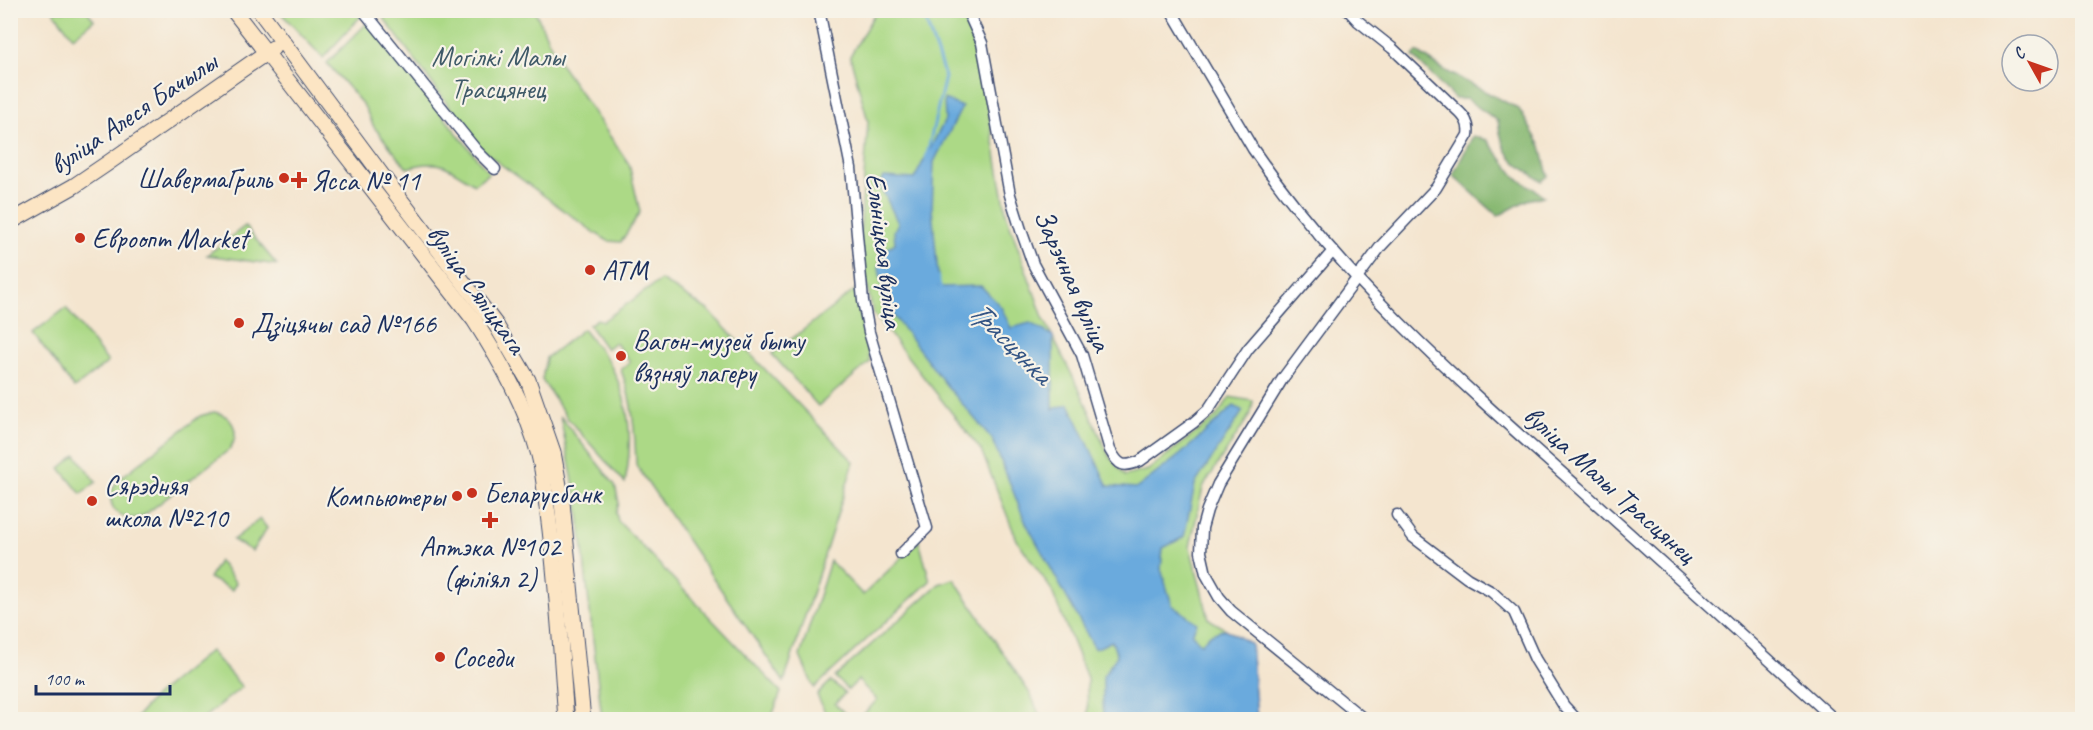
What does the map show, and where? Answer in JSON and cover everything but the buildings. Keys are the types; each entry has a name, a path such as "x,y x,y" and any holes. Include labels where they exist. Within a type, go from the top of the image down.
{"main road":[{"name":"вуліца Сяліцкага","path":"232,10 474,320 512,385 530,426 540,458 553,550 566,720"},
{"name":"вуліца Сяліцкага","path":"259,10 496,325 528,380 553,452 562,502 583,720"},
{"name":"вуліца Алеся Бачылы","path":"10,222 90,175 281,41"}],"street":[{"path":"363,10 477,151 495,169"},
{"name":"Ельніцкая вуліца","path":"819,10 851,168 863,301 869,332 927,528 901,554"},
{"name":"Зарэчная вуліца","path":"967,10 982,43 1010,195 1032,264 1082,355 1110,450 1116,461 1122,465 1130,465 1140,460 1208,410 1248,349 1334,251"},
{"name":"вуліца Малы Трасцянец","path":"1171,10 1253,149 1310,225 1359,279 1447,369 1835,720"},
{"path":"1348,10 1456,109 1465,118 1469,129 1457,155 1436,188 1381,246 1359,279 1283,378 1232,459 1207,510 1200,540 1206,574 1231,611 1361,718"},
{"path":"1397,514 1413,537 1467,578 1492,592 1514,612 1534,659 1563,706 1577,720"}],"green space":[{"name":"Могілкі Малы Трасцянец","path":"392,10 535,11 557,59 629,164 640,212 621,242 608,241 595,233 480,148 383,17"},
{"path":"53,11 87,11 94,20 73,37"},
{"path":"279,11 358,11 362,15 323,58"},
{"path":"876,11 963,11 977,45 1007,217 1043,317 1083,397 1109,456 1125,476 1148,470 1216,417 1230,397 1253,401 1251,413 1203,487 1190,547 1209,619 1251,644 1257,719 1088,719 1087,678 1051,589 1017,540 981,450 873,313 859,248 868,121 850,56"},
{"path":"368,22 489,173 474,184 449,168 436,164 407,168 374,127 364,106 327,63"},
{"path":"1417,52 1446,71 1519,109 1541,146 1548,176 1542,181 1517,163 1506,151 1498,121 1466,99 1455,99 1413,56"},
{"path":"1473,136 1487,140 1516,177 1544,196 1527,200 1498,216 1453,175"},
{"path":"245,226 277,265 207,255"},
{"path":"661,280 708,310 854,462 784,682 636,465 633,417 621,370 630,362 615,342 606,349 589,325 597,319 603,321"},
{"path":"855,290 870,362 818,406 772,354"},
{"path":"66,308 108,362 74,388 33,333"},
{"path":"583,329 610,364 624,397 629,425 629,454 625,483 568,419 542,380 546,358"},
{"path":"214,412 226,417 233,425 235,436 230,449 143,516 134,518 119,514 111,503 111,495 119,479 200,416"},
{"path":"560,416 615,485 619,503 616,513 618,521 781,692 771,719 602,719 578,506"},
{"path":"76,455 96,482 81,494 60,468"},
{"path":"260,519 267,528 252,551 233,540"},
{"path":"919,541 930,581 814,688 800,656 830,561 863,595"},
{"path":"219,561 236,583 232,590 209,578"},
{"path":"954,579 1031,695 1041,719 859,719 877,700 858,680 848,690 835,677 939,584"},
{"path":"210,651 242,687 202,719 135,719 155,696"},
{"path":"831,681 845,693 835,704 851,719 828,719 817,695"}],"water":[{"path":"944,99 962,107 934,162 932,208 939,287 981,286 1001,307 1011,328 1030,323 1053,336 1053,409 1069,404 1108,486 1137,488 1181,454 1234,406 1243,411 1195,484 1184,537 1163,548 1161,569 1172,605 1197,623 1192,634 1201,644 1209,635 1225,629 1251,644 1257,719 1103,719 1103,676 1117,656 1112,641 1095,649 1025,521 992,439 947,386 886,306 879,268 883,252 895,243 894,231 898,223 880,185 884,177 914,179 945,120"}],"waterway":[{"name":"Трасцянка","path":"922,10 945,77 926,159"},
{"name":"Трасцянка","path":"937,276 941,289"}],"place":[{"name":"ШавермаГриль","path":"284,178"},
{"name":"Ясса № 11","path":"299,180"},
{"name":"Евроопт Market","path":"80,238"},
{"name":"АТМ","path":"590,270"},
{"name":"Дзіцячы сад №166","path":"239,323"},
{"name":"Вагон-музей быту вязняў лагеру","path":"621,356"},
{"name":"Беларусбанк","path":"472,493"},
{"name":"Компьютеры","path":"457,496"},
{"name":"Сярэдняя школа №210","path":"92,501"},
{"name":"Аптэка №102 (філіял 2)","path":"490,520"},
{"name":"Соседи","path":"440,657"}]}
